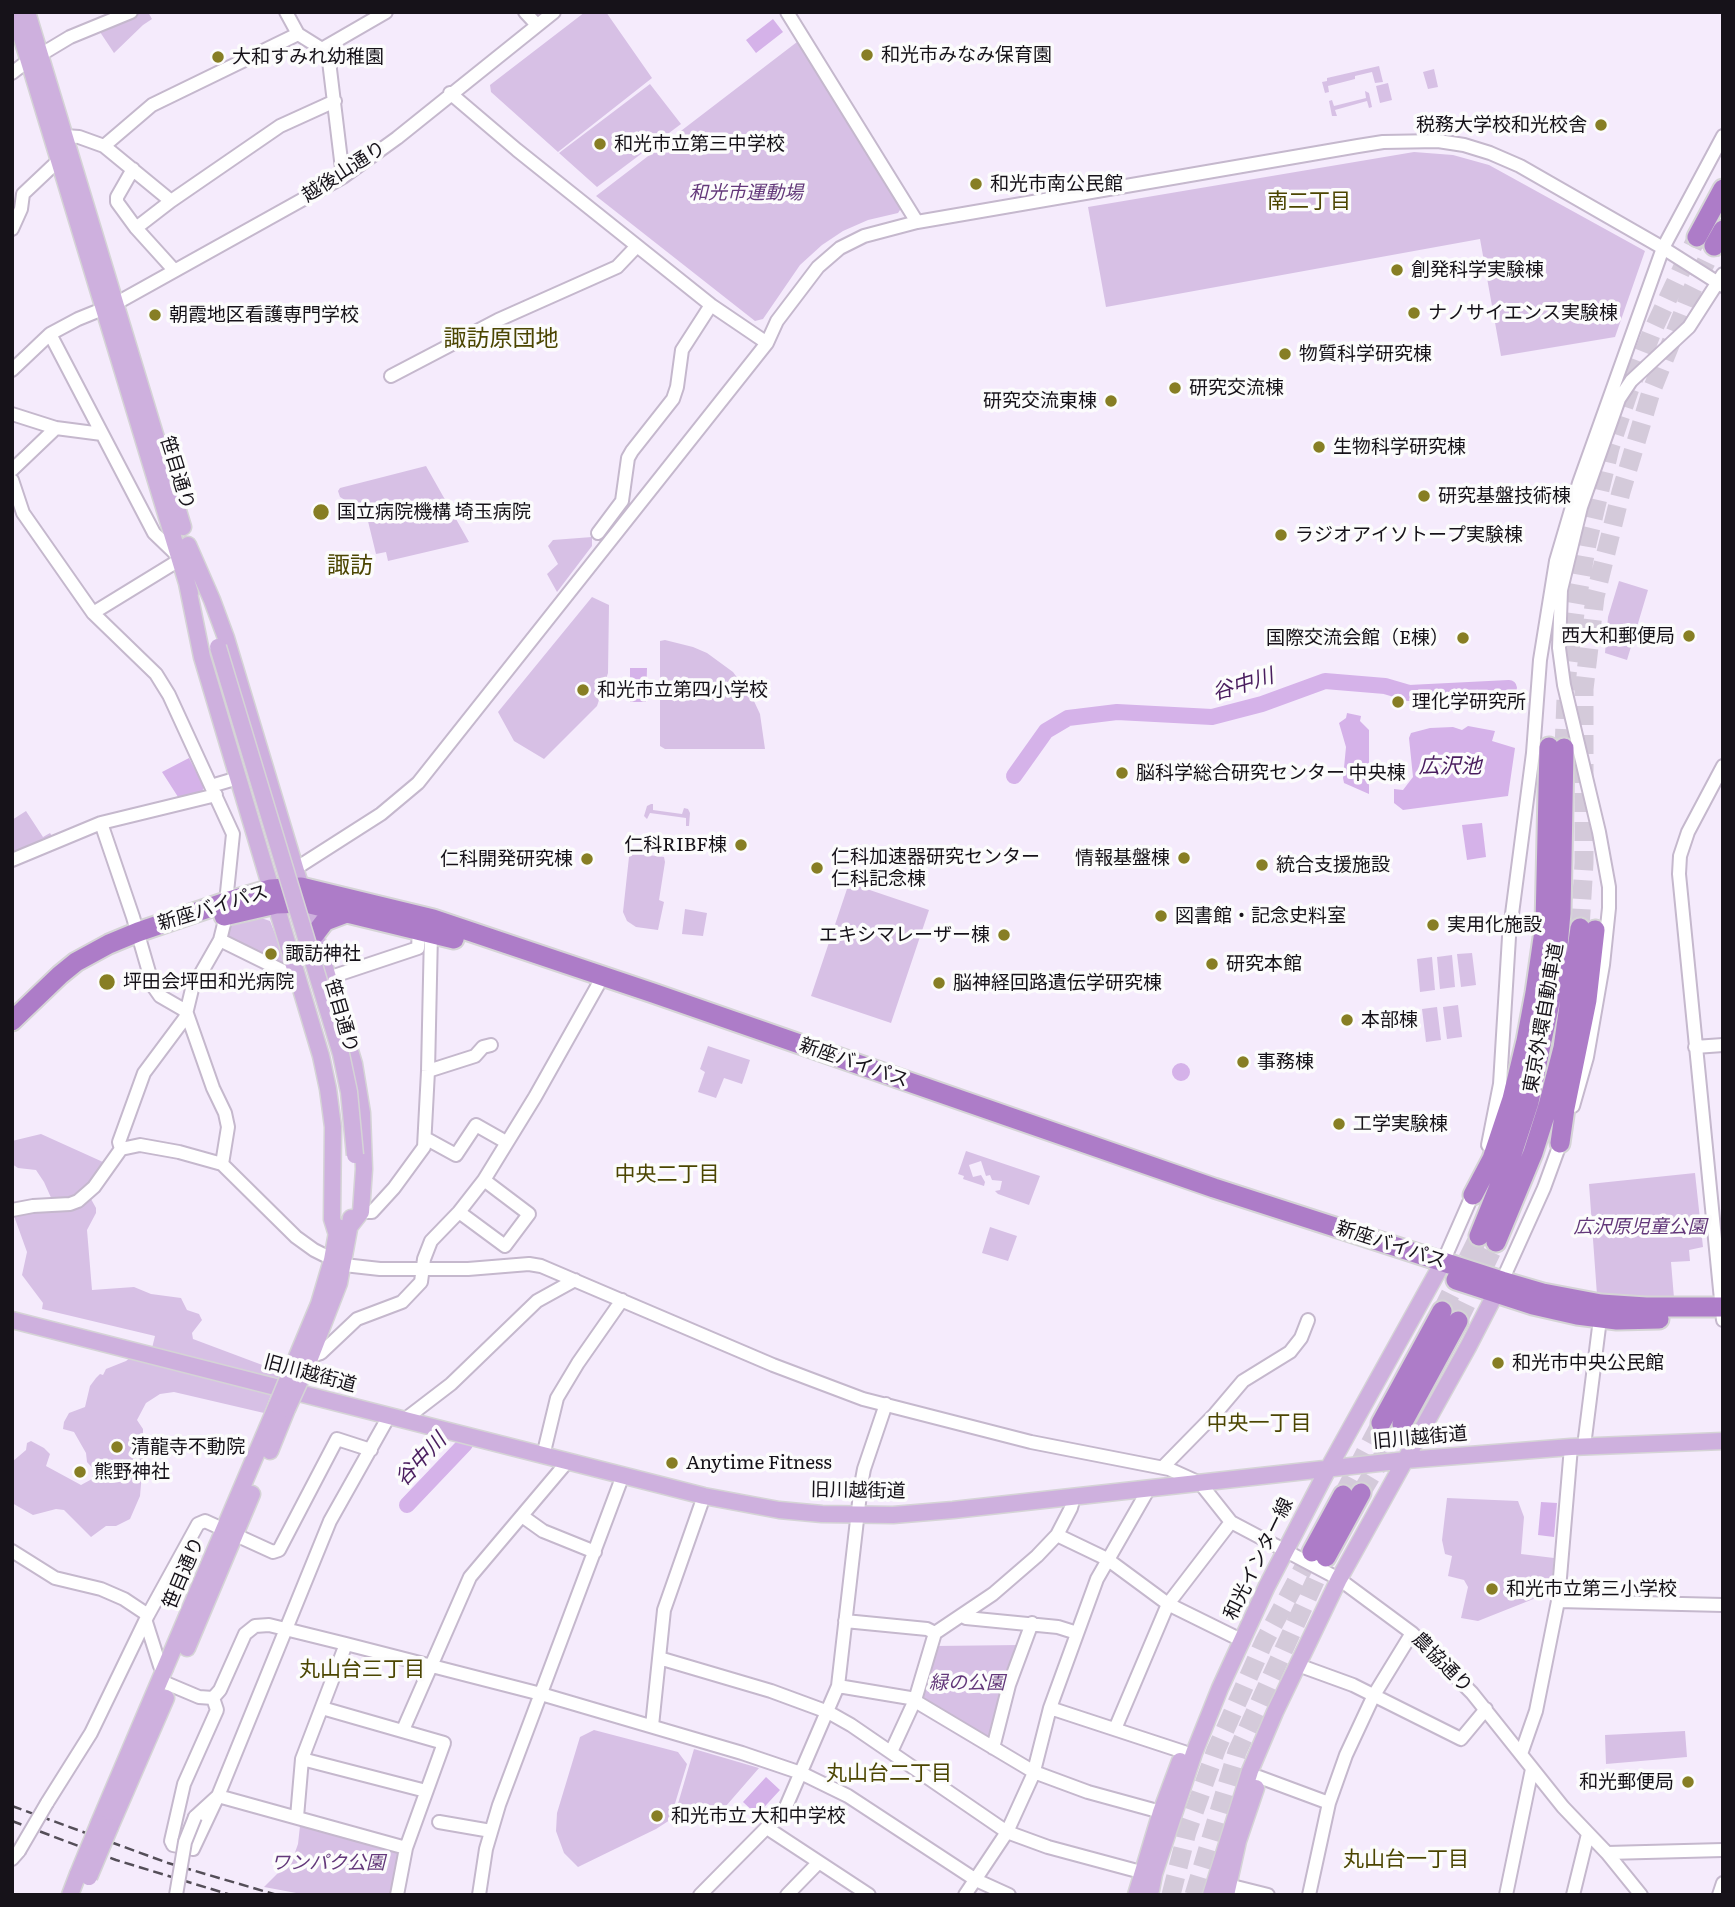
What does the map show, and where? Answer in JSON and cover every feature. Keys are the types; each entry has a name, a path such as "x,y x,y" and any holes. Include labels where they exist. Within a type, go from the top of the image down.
{"highway":[{"path":"1711,237 1723,189"},
{"name":"東京外環自動車道","path":"1474,1195 1492,1158 1512,1099 1535,993 1545,924 1557,748 1561,913 1555,979 1528,1102 1488,1239 1528,1166 1548,1106 1563,1048 1587,929 1587,1000 1560,1143"},
{"name":"新座バイパス","path":"289,890 346,913 486,946 1499,1287 1601,1304 1722,1314"},
{"name":"新座バイパス","path":"12,1021 76,962 139,937 289,890 433,919 1440,1268"},
{"path":"315,934 325,920 346,913"},
{"name":"新座バイパス","path":"12,1033 81,969 139,937"},
{"name":"新座バイパス","path":"1499,1287 1532,1305 1600,1319 1640,1320 1722,1314"},
{"path":"1381,1423 1450,1316 1402,1424"},
{"path":"1319,1554 1352,1494"}],"main road":[{"name":"笹目通り","path":"14,12 65,136 109,306"},
{"name":"笹目通り","path":"27,12 34,57 59,160 109,306 214,651 335,1072 350,1155 350,1226 314,1317 305,1359 282,1407 84,1875 70,1895"},
{"name":"笹目通り","path":"185,552 187,583 214,651"},
{"path":"185,552 212,600 226,638 285,836 296,973 328,1089 333,1127 332,1219 337,1236"},
{"path":"187,583 202,657 258,846 315,934 354,1064 362,1113 364,1169 361,1212 350,1226"},
{"path":"258,846 268,852 276,850 284,844 285,836"},
{"name":"笹目通り","path":"338,1262 337,1236 350,1155"},
{"name":"和光インター線","path":"1144,1893 1220,1688 1284,1551 1440,1268"},
{"path":"1211,1895 1250,1770 1298,1665 1339,1579 1499,1287"},
{"name":"旧川越街道","path":"12,1320 704,1496 779,1510 856,1515 953,1510 1406,1460 1578,1447 1723,1441"},
{"path":"1144,1893 1141,1872 1161,1812 1184,1752 1220,1688"},
{"path":"1227,1890 1238,1841 1276,1712"},
{"name":"笹目通り","path":"81,1895 84,1875"}],"street":[{"path":"12,73 70,37 131,12"},
{"path":"286,12 298,34 322,49 329,61 343,177"},
{"path":"322,49 386,12"},
{"path":"526,12 537,25"},
{"name":"越後山通り","path":"12,370 50,334 109,306 343,177 397,138 554,12"},
{"path":"787,12 916,222"},
{"path":"104,146 152,105 298,34"},
{"path":"450,93 460,104 711,305 767,343"},
{"path":"136,228 280,127 335,101"},
{"path":"65,136 79,136 104,146 171,201"},
{"path":"1440,1268 1474,1195 1491,1132 1500,1084 1509,937 1533,753 1540,660 1556,562 1579,483 1663,247 1723,136"},
{"path":"289,890 418,783 767,343 777,321 804,283 830,255 864,236 916,222 1383,142 1438,141 1490,153 1520,166 1721,281 1689,327 1631,381 1619,399 1581,507 1561,590 1559,648 1564,685 1606,865 1609,908 1603,965 1579,1089 1544,1188 1499,1287"},
{"path":"12,229 21,209 23,194 59,160"},
{"path":"133,169 117,200 136,228 174,270"},
{"path":"391,376 498,320 617,267 638,246"},
{"path":"598,533 622,501 628,458 673,399 682,349 711,305"},
{"path":"50,334 154,533 185,552 93,613"},
{"path":"12,414 57,428 102,433"},
{"path":"12,470 57,428"},
{"path":"12,480 14,494 23,513 93,613 156,674 169,695 192,751 233,834 220,940 192,989 185,1018 144,1073 119,1142 121,1149"},
{"path":"1722,1314 1679,865 1688,832 1718,786 1723,766"},
{"path":"12,860 101,823 214,791 238,778"},
{"path":"101,823 156,992 186,1011 213,1088 225,1113 228,1127 222,1164"},
{"path":"328,978 418,948 425,932"},
{"path":"361,1212 372,1212 394,1188 420,1154 425,1138 428,1070 425,932"},
{"path":"220,940 289,974 296,973"},
{"path":"305,1359 320,1353 357,1319 402,1302 421,1282 431,1241 459,1212 484,1180 536,1097 598,985"},
{"path":"428,1070 475,1056 483,1047 491,1045"},
{"path":"1695,1046 1723,1045"},
{"path":"425,1138 456,1155 476,1125 506,1142"},
{"path":"12,1210 78,1201 94,1187 121,1149 140,1145 179,1153 222,1164 296,1237 338,1262 380,1269 468,1269 529,1264 553,1270 772,1365 863,1399 1031,1442 1163,1467 1200,1482"},
{"path":"459,1212 505,1246 529,1214 484,1180"},
{"path":"213,1698 217,1710 184,1784 171,1844 192,1849 218,1796 330,1521 371,1450 397,1418 458,1377 537,1301 575,1280"},
{"path":"543,1456 557,1398 622,1300"},
{"path":"1521,1754 1536,1711 1558,1601 1578,1447 1600,1319"},
{"path":"1163,1467 1243,1381 1290,1352 1301,1338 1308,1320"},
{"path":"700,1895 785,1809 838,1686 856,1515 864,1469 886,1405"},
{"path":"16,1855 91,1733 147,1618 198,1524 205,1521 273,1552 279,1550 337,1439 371,1450"},
{"path":"403,1730 470,1577 568,1461"},
{"path":"479,1895 491,1830 516,1756 623,1475"},
{"name":"農協通り","path":"1200,1482 1231,1522 1339,1579 1412,1633 1486,1709 1532,1769 1640,1894"},
{"path":"965,1895 1007,1832 1034,1772 1050,1708 1107,1559 1148,1490"},
{"path":"652,1726 664,1610 704,1496"},
{"path":"891,1752 915,1700 935,1633 1002,1587 1037,1556 1057,1535 1074,1497"},
{"path":"522,1516 543,1531 595,1552"},
{"path":"1115,1728 1168,1604 1231,1522"},
{"path":"1057,1535 1107,1559 1168,1604 1243,1641"},
{"path":"12,1551 55,1578 101,1589 124,1600 147,1618 166,1678 199,1697 213,1698"},
{"path":"1558,1601 1723,1605"},
{"path":"962,1616 1032,1623 1077,1633"},
{"path":"845,1621 927,1629 935,1633"},
{"path":"993,1748 1009,1685 1032,1623"},
{"path":"213,1698 220,1690 240,1643 249,1629 261,1625 346,1644 541,1694 801,1773 848,1796 976,1880 1009,1895"},
{"path":"1309,1895 1329,1803 1346,1755 1374,1695 1412,1633"},
{"path":"297,1817 302,1759 346,1644"},
{"path":"659,1658 771,1691 828,1712 1007,1832 1058,1850 1141,1872"},
{"path":"1298,1665 1374,1695 1461,1739 1486,1709"},
{"path":"838,1686 910,1698 1034,1772 1088,1792 1161,1812"},
{"path":"322,1708 444,1744 406,1848 397,1895"},
{"path":"1050,1708 1184,1752"},
{"path":"302,1759 426,1791"},
{"path":"1506,1895 1532,1769"},
{"path":"1259,1777 1329,1803"},
{"path":"218,1796 406,1848"},
{"path":"176,1895 185,1842 195,1817 218,1796"},
{"path":"439,1822 491,1830"},
{"path":"767,1828 869,1895"},
{"path":"1573,1895 1588,1834"},
{"path":"1607,1853 1723,1850"},
{"path":"787,1895 820,1862"},
{"path":"1719,1895 1723,1883"},
{"path":"1227,1890 1268,1895"}],"green space":[{"path":"136,12 148,12 152,19 114,53 98,29"},
{"path":"585,12 606,12 652,78 558,152 491,92 490,85"},
{"name":"和光市運動場","path":"797,42 902,207 898,213 868,220 843,231 822,245 800,265 763,319 755,321 596,196"},
{"path":"1379,66 1383,82 1375,83 1372,72 1328,86 1329,92 1325,93 1322,82 1327,81 1327,78"},
{"path":"1434,69 1438,87 1428,89 1423,72"},
{"path":"1388,83 1392,100 1380,103 1376,86"},
{"path":"650,84 681,124 597,187 559,153"},
{"path":"1365,91 1369,93 1372,107 1369,108 1367,101 1335,110 1337,116 1332,116 1329,101 1332,100 1334,106 1366,98"},
{"path":"1414,152 1453,155 1489,165 1645,251 1615,337 1501,356 1480,239 1106,307 1088,207"},
{"path":"426,466 469,542 388,561 386,552 376,554 366,513 340,497 338,491 340,488"},
{"path":"592,537 592,546 557,592 547,574 558,564 548,546 553,540"},
{"path":"1619,581 1648,590 1627,660 1605,653 1608,617"},
{"path":"592,597 609,605 608,673 597,706 544,759 514,741 498,712"},
{"path":"665,640 707,653 733,672 753,699 760,714 765,749 665,749 660,746 660,641"},
{"path":"651,804 653,810 682,814 684,808 688,809 689,826 686,826 686,818 650,813 647,819 644,816 647,806"},
{"path":"26,811 43,837 50,833 54,839 12,856 12,820"},
{"path":"633,853 664,857 659,900 664,902 658,930 636,927 627,921 623,912 629,857"},
{"path":"849,883 929,910 891,1023 811,996"},
{"path":"685,909 707,913 703,936 682,934"},
{"path":"258,917 270,921 288,966 284,969 223,939 227,921"},
{"path":"1472,953 1476,985 1461,987 1457,954"},
{"path":"1452,955 1455,987 1440,989 1437,957"},
{"path":"1432,957 1435,990 1420,992 1417,959"},
{"path":"1458,1005 1462,1037 1447,1039 1443,1007"},
{"path":"1437,1007 1441,1040 1426,1042 1422,1009"},
{"path":"708,1046 750,1060 742,1084 724,1078 716,1098 698,1092 705,1072 700,1069"},
{"path":"41,1134 103,1162 95,1178 80,1196 53,1202 36,1170 18,1168 12,1164 12,1141"},
{"path":"966,1151 1040,1176 1029,1205 998,1194 995,1191 1000,1190 1002,1181 992,1180 990,1175 986,1176 981,1161 969,1165 973,1177 981,1175 984,1186 963,1179 964,1176 958,1174"},
{"name":"広沢原児童公園","path":"1695,1173 1703,1247 1689,1250 1690,1261 1671,1262 1674,1298 1597,1295 1589,1184"},
{"path":"91,1199 96,1208 87,1230 92,1290 134,1287 151,1294 181,1298 187,1310 199,1314 202,1320 192,1333 193,1339 265,1366 274,1361 284,1365 277,1381 152,1348 155,1336 42,1309 43,1303 22,1275 27,1252 14,1216 76,1207"},
{"path":"990,1227 1017,1236 1008,1261 982,1253"},
{"path":"131,1357 271,1395 264,1413 174,1392 160,1394 146,1403 137,1420 143,1429 140,1496 130,1519 116,1526 106,1526 91,1537 64,1510 56,1509 33,1515 12,1503 12,1462 26,1450 27,1443 31,1441 50,1454 46,1466 81,1485 92,1479 94,1470 87,1462 86,1453 74,1432 63,1429 64,1422 69,1413 85,1407 90,1386 100,1374 103,1375 106,1369"},
{"path":"1447,1498 1518,1501 1524,1517 1521,1554 1554,1558 1551,1592 1478,1621 1461,1618 1468,1587 1464,1580 1448,1576 1452,1556 1445,1554 1442,1540"},
{"name":"緑の公園","path":"1020,1645 989,1738 922,1699 935,1646"},
{"path":"594,1730 678,1752 687,1764 670,1820 578,1867 564,1853 556,1831 557,1813 580,1737"},
{"path":"1685,1731 1687,1757 1606,1764 1605,1735"},
{"path":"694,1749 759,1768 726,1806 705,1817 695,1806 683,1813 677,1807"},
{"name":"ワンパク公園","path":"303,1824 400,1850 393,1895 307,1895 264,1887 293,1858 300,1826"}],"water":[{"path":"773,19 783,32 756,53 746,40"},
{"path":"630,668 647,668 646,702 630,702"},
{"name":"広沢池","path":"1347,713 1361,716 1360,721 1369,730 1369,794 1344,783 1346,747 1339,723 1346,718"},
{"name":"広沢池","path":"1468,726 1495,731 1492,741 1515,748 1508,796 1403,810 1394,803 1394,789 1403,790 1413,777 1409,738 1411,733 1430,728 1453,727 1462,730"},
{"path":"189,758 204,787 201,794 180,800 162,772"},
{"path":"1482,823 1486,857 1467,860 1462,825"},
{"path":"1177,1063 1185,1063 1190,1072 1188,1079 1177,1081 1172,1076 1172,1068"},
{"path":"1541,1502 1557,1503 1554,1537 1538,1535"},
{"path":"766,1777 780,1790 757,1815 743,1802"}],"waterway":[{"name":"谷中川","path":"1014,776 1046,731 1068,718 1117,712 1212,717 1262,704 1325,681 1385,686 1409,693 1509,688"},
{"name":"谷中川","path":"407,1505 465,1444"}],"tunnel":[{"path":"1564,748 1567,675 1576,605 1587,544 1610,448 1652,332 1697,237"},
{"path":"1580,928 1584,863 1584,689 1595,597 1621,492 1651,392 1693,288 1714,246"},
{"path":"1442,1311 1479,1236"},
{"path":"1458,1321 1496,1242"},
{"path":"1343,1495 1381,1423"},
{"path":"1361,1493 1402,1424"},
{"path":"1171,1895 1187,1832 1216,1750 1264,1642 1312,1552"},
{"path":"1194,1895 1237,1752 1326,1557"}],"railway":[{"path":"12,1806 168,1863 277,1895"},
{"path":"12,1821 116,1860 231,1895"}],"place":[{"name":"和光市みなみ保育園","path":"867,55"},
{"name":"大和すみれ幼稚園","path":"218,57"},
{"name":"税務大学校和光校舎","path":"1601,125"},
{"name":"和光市立第三中学校","path":"600,144"},
{"name":"和光市南公民館","path":"976,184"},
{"name":"創発科学実験棟","path":"1397,270"},
{"name":"ナノサイエンス実験棟","path":"1414,313"},
{"name":"朝霞地区看護専門学校","path":"155,315"},
{"name":"物質科学研究棟","path":"1285,354"},
{"name":"研究交流棟","path":"1175,388"},
{"name":"研究交流東棟","path":"1111,401"},
{"name":"生物科学研究棟","path":"1319,447"},
{"name":"研究基盤技術棟","path":"1424,496"},
{"name":"国立病院機構 埼玉病院","path":"321,512"},
{"name":"ラジオアイソトープ実験棟","path":"1281,535"},
{"name":"西大和郵便局","path":"1689,636"},
{"name":"国際交流会館（E棟）","path":"1463,638"},
{"name":"和光市立第四小学校","path":"583,690"},
{"name":"理化学研究所","path":"1398,702"},
{"name":"脳科学総合研究センター 中央棟","path":"1122,773"},
{"name":"仁科RIBF棟","path":"741,845"},
{"name":"情報基盤棟","path":"1184,858"},
{"name":"仁科開発研究棟","path":"587,859"},
{"name":"統合支援施設","path":"1262,865"},
{"name":"仁科加速器研究センター 仁科記念棟","path":"817,868"},
{"name":"図書館・記念史料室","path":"1161,916"},
{"name":"実用化施設","path":"1433,925"},
{"name":"エキシマレーザー棟","path":"1004,935"},
{"name":"諏訪神社","path":"271,954"},
{"name":"研究本館","path":"1212,964"},
{"name":"坪田会坪田和光病院","path":"107,982"},
{"name":"脳神経回路遺伝学研究棟","path":"939,983"},
{"name":"本部棟","path":"1347,1020"},
{"name":"事務棟","path":"1243,1062"},
{"name":"工学実験棟","path":"1339,1124"},
{"name":"和光市中央公民館","path":"1498,1363"},
{"name":"清龍寺不動院","path":"117,1447"},
{"name":"Anytime Fitness","path":"672,1463"},
{"name":"熊野神社","path":"80,1472"},
{"name":"和光市立第三小学校","path":"1492,1589"},
{"name":"和光郵便局","path":"1688,1782"},
{"name":"和光市立 大和中学校","path":"657,1816"}],"district":[{"name":"南二丁目","path":"1309,202"},
{"name":"諏訪原団地","path":"501,339"},
{"name":"諏訪","path":"350,566"},
{"name":"中央二丁目","path":"667,1175"},
{"name":"中央一丁目","path":"1259,1424"},
{"name":"丸山台三丁目","path":"362,1670"},
{"name":"丸山台二丁目","path":"889,1774"},
{"name":"丸山台一丁目","path":"1406,1860"}]}
